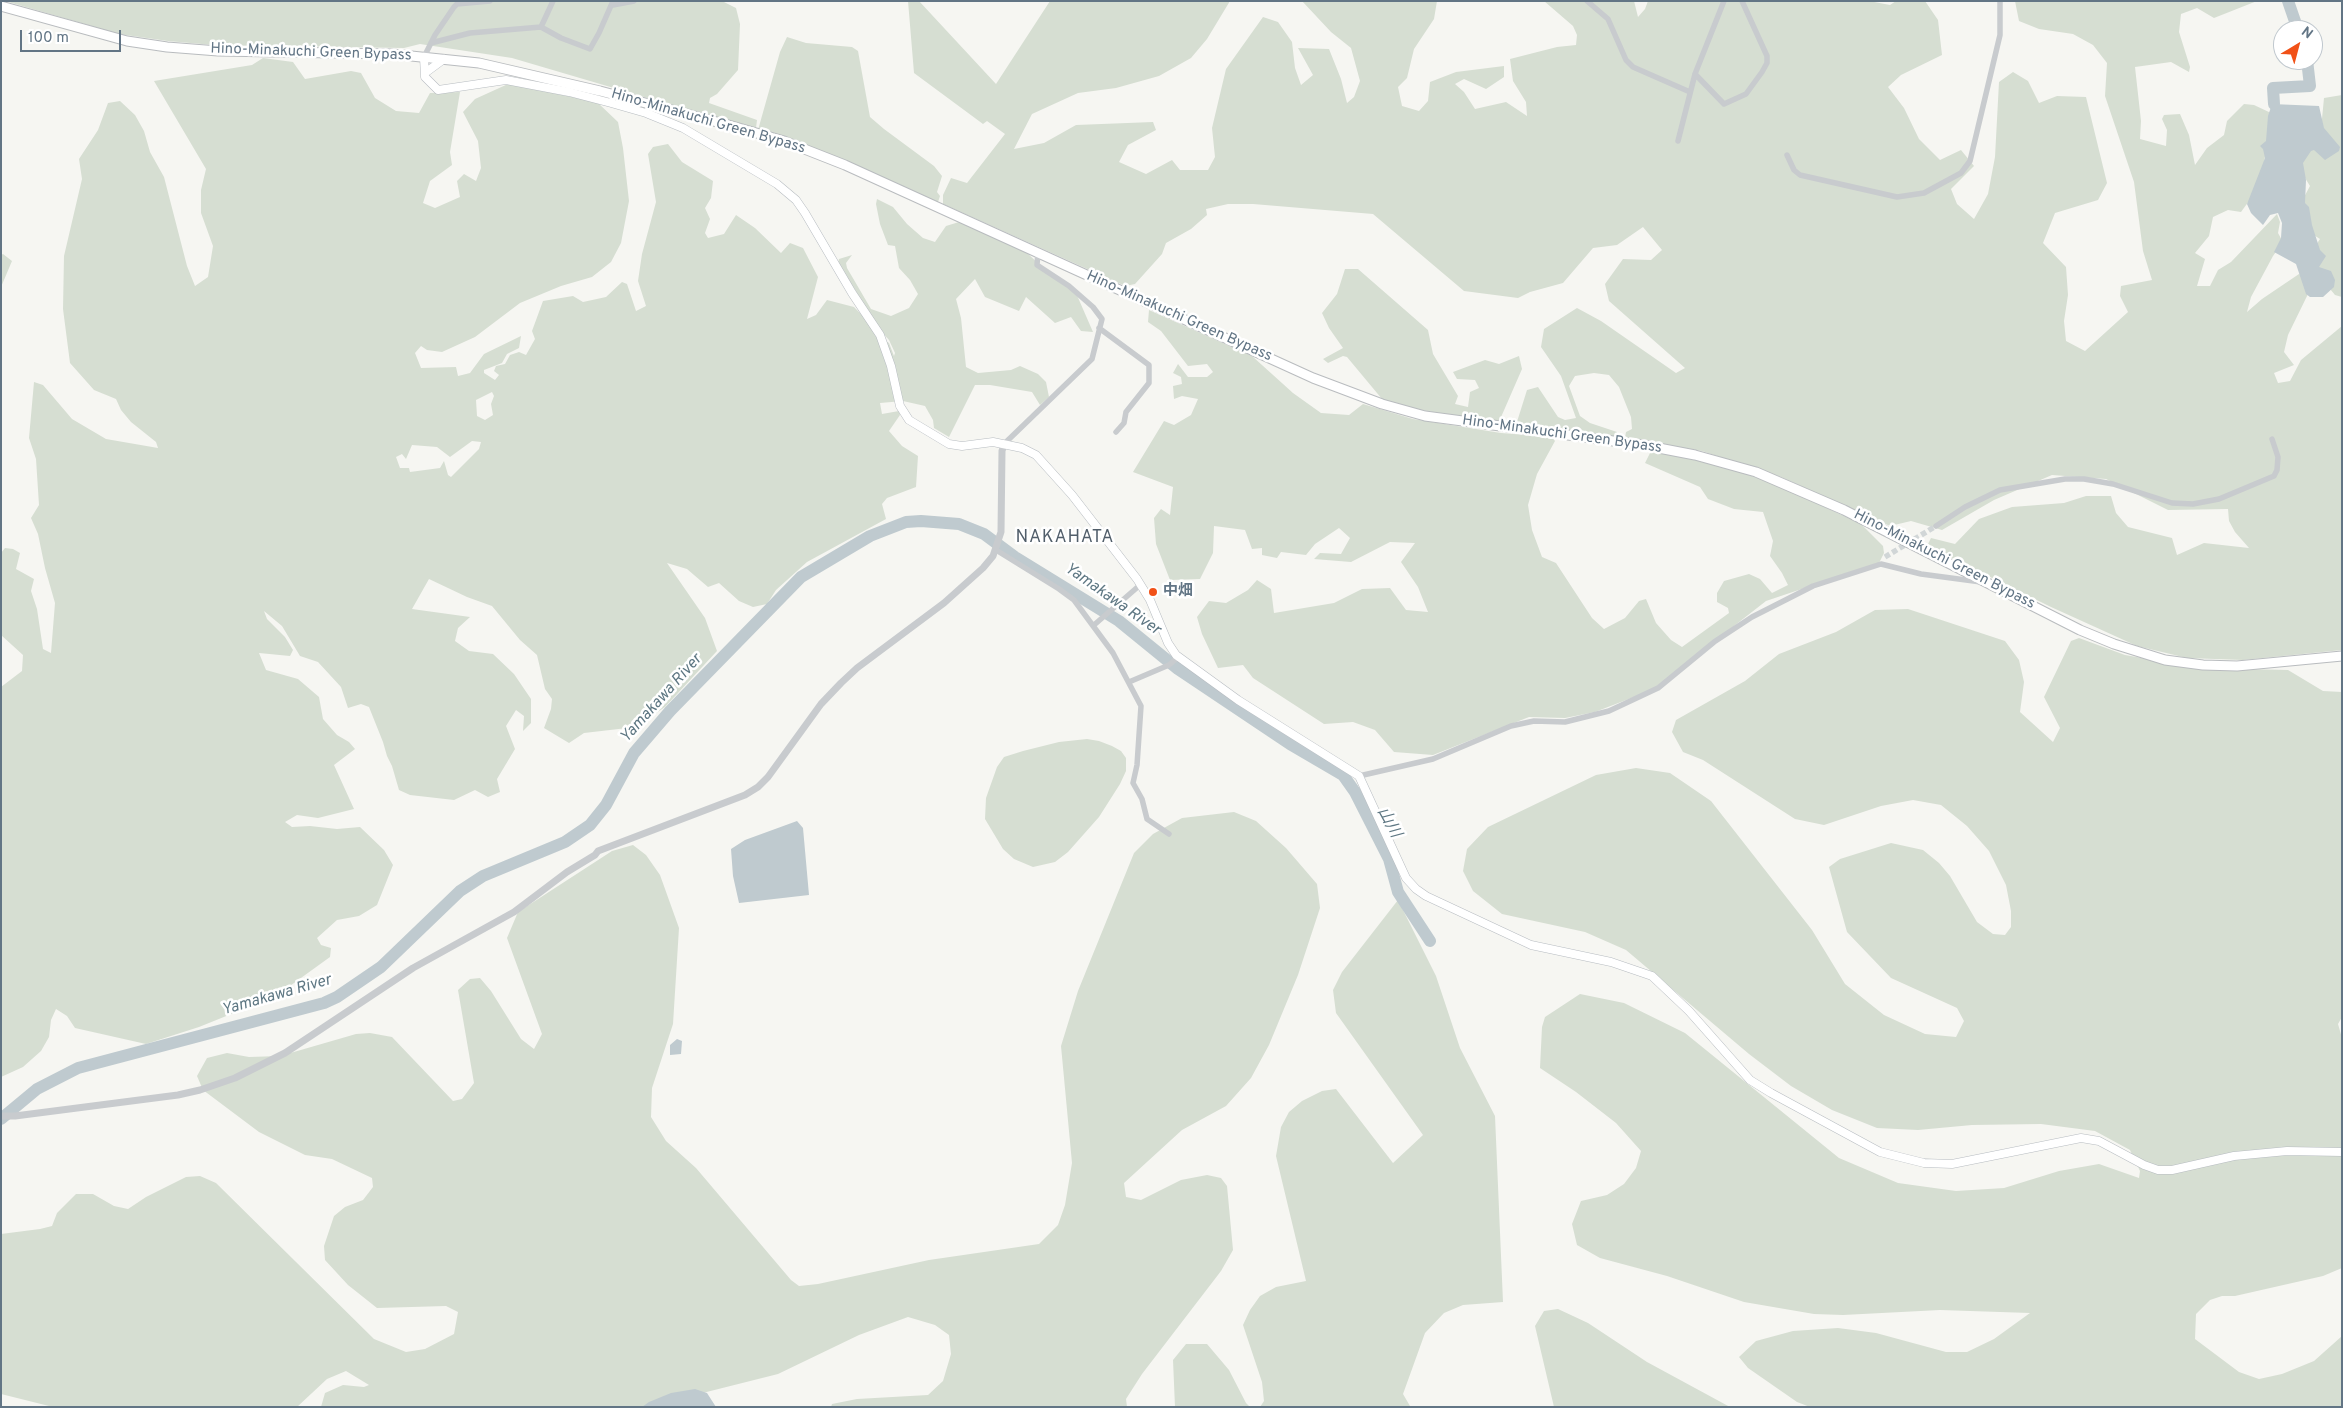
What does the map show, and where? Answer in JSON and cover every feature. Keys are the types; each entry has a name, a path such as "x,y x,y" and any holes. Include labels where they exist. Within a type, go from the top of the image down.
{"highway":[{"name":"Hino-Minakuchi Green Bypass","path":"1,6 127,41 167,47 392,54 478,63 582,86 784,141 871,176 1348,393 1425,416 1643,444 1695,455 1756,472 1844,510 2080,630 2114,644 2165,660 2237,666 2342,656"}],"main road":[{"path":"424,57 425,77 438,90 506,80 569,92 646,113 683,128 777,184 796,200 805,213 852,293 880,335 891,366 900,406 909,420 949,444 962,446 993,442 1022,448 1036,455 1101,531 1140,585 1158,615 1168,643 1177,658 1238,700 1359,776 1406,878 1426,896 1530,945 1611,962 1652,976 1689,1011 1750,1080 1880,1152 1924,1163 1941,1165 2088,1138 2099,1141 2144,1165 2158,1170 2172,1170 2234,1156 2287,1152 2342,1152"},
{"path":"424,73 444,59"}],"street":[{"path":"424,57 457,4 490,1"},
{"path":"541,26 553,1"},
{"path":"431,43 470,33 541,26 561,38 590,49 613,3 634,1"},
{"path":"1587,1 1608,19 1626,60 1634,67 1690,92"},
{"path":"1678,141 1695,74 1724,1"},
{"path":"1695,74 1724,104 1746,94 1762,72 1767,63 1767,56 1742,1"},
{"path":"1787,155 1794,170 1800,176 1897,197 1924,193 1961,173 1970,161 2000,35 2000,1"},
{"path":"1,1116 15,1116 178,1095 235,1078 286,1053 413,968 514,912 566,872 595,855 598,851 745,795 768,777 821,704 848,676 961,588 984,568 996,549 1000,538 1002,451 1004,444 1092,359 1102,319 1069,286 1036,264 1038,252"},
{"path":"1099,328 1152,364 1149,383 1126,412 1124,423 1116,432"},
{"path":"1936,526 1965,507 2000,490 2064,479 2084,478 2113,484 2172,504 2193,504 2219,499 2274,476 2277,470 2278,456 2272,438"},
{"path":"996,549 1074,600 1094,625 1129,682 1141,706 1137,765 1133,783 1142,799 1147,819 1169,834"},
{"path":"1881,564 1884,558"},
{"path":"1359,776 1433,759 1511,726 1534,721 1565,722 1609,711 1658,688 1714,642 1752,617 1813,586 1881,564 1920,574 1986,583"},
{"path":"1094,625 1140,585"},
{"path":"1129,682 1169,665 1177,658"}],"shaded area":[{"path":"5,1 722,1 736,8 740,24 738,70 717,94 710,98 709,103 757,120 756,128 512,58 420,44 404,48 213,45 168,41 119,34"},
{"path":"908,1 919,1 996,84 1050,1 1230,1 1207,39 1191,58 1159,76 1116,88 1078,93 1032,114 1014,149 1044,143 1076,125 1153,122 1156,130 1128,145 1119,162 1146,174 1172,160 1180,170 1208,170 1215,157 1212,128 1226,69 1263,17 1278,22 1292,42 1295,68 1301,85 1313,75 1298,48 1329,49 1341,79 1347,103 1354,97 1360,81 1351,48 1331,32 1302,1 1437,1 1434,19 1414,49 1407,78 1398,87 1402,106 1419,111 1428,101 1430,82 1456,72 1504,66 1504,77 1486,89 1464,79 1455,84 1464,92 1475,109 1506,102 1527,116 1526,102 1513,81 1510,59 1557,47 1576,45 1577,35 1573,26 1544,1 1634,1 1638,17 1645,9 1648,1 1869,1 1890,5 1896,1 1925,1 1938,20 1942,55 1901,75 1888,87 1904,108 1919,139 1940,160 1961,150 1974,166 1951,189 1957,204 1974,219 1988,194 1995,157 1999,82 2013,72 2028,81 2039,103 2057,96 2086,97 2107,183 2098,200 2055,213 2043,243 2066,267 2068,295 2064,321 2066,341 2085,351 2128,312 2120,296 2121,286 2152,280 2143,251 2134,182 2105,96 2107,63 2093,45 2073,34 2039,29 2019,21 2015,1 2257,1 2214,18 2197,8 2181,14 2179,32 2190,67 2189,72 2171,62 2135,67 2141,121 2140,139 2166,146 2167,130 2162,119 2164,115 2180,114 2189,135 2195,165 2207,148 2224,135 2227,121 2244,104 2254,105 2271,113 2263,171 2257,190 2241,212 2228,210 2213,217 2209,236 2195,253 2205,259 2197,286 2210,286 2218,270 2231,262 2277,214 2280,222 2278,233 2283,242 2273,256 2251,297 2247,312 2262,299 2299,274 2307,276 2308,294 2288,335 2284,352 2294,365 2274,373 2278,383 2290,381 2301,360 2342,326 2342,650 2243,660 2187,658 2137,646 2051,607 1927,546 1931,538 1955,544 1979,519 2012,507 2064,503 2086,496 2111,496 2116,513 2128,527 2172,538 2177,555 2204,543 2249,548 2235,532 2229,521 2228,509 2168,510 2106,479 2052,475 1994,500 1942,530 1911,521 1890,526 1781,477 1702,451 1625,438 1626,432 1632,429 1631,417 1619,387 1609,375 1594,373 1575,376 1569,386 1580,416 1590,423 1617,432 1617,437 1516,425 1527,390 1538,387 1558,417 1565,420 1576,418 1561,376 1541,347 1544,329 1577,308 1601,321 1676,373 1685,368 1609,301 1605,284 1623,259 1651,260 1662,250 1643,227 1617,245 1593,248 1563,283 1530,292 1518,298 1464,291 1373,214 1253,204 1228,204 1206,209 1207,215 1191,229 1166,243 1162,254 1135,284 1125,286 943,204 943,195 951,178 967,183 1005,134 987,121 983,124 914,73"},
{"path":"787,37 806,43 852,47 858,51 870,117 934,166 942,176 937,192 940,196 938,202 758,130 780,52"},
{"path":"263,58 293,62 305,79 351,71 361,73 375,98 396,111 419,113 430,93 460,92 450,152 452,165 430,181 423,203 435,208 460,197 457,181 464,174 476,181 481,168 478,141 463,112 475,99 508,84 597,102 618,122 629,201 621,243 611,262 592,277 561,286 520,303 475,337 442,352 427,350 421,346 415,353 421,368 456,367 458,376 470,373 484,354 521,336 519,348 507,354 502,363 484,370 484,373 495,380 499,375 494,371 496,366 505,364 510,355 519,352 526,355 535,339 532,331 543,301 573,296 583,302 606,297 622,282 627,284 636,311 646,306 638,281 642,254 656,202 648,154 653,147 668,144 682,162 713,181 711,198 705,208 710,219 705,233 708,238 724,234 736,215 755,228 781,253 790,243 803,248 818,277 807,319 816,315 827,300 854,307 879,336 889,343 894,356 895,353 889,340 881,331 838,263 839,259 852,255 846,263 847,268 871,309 891,316 909,308 918,294 910,280 899,268 895,246 888,245 880,224 876,204 877,199 893,207 907,224 923,238 935,242 946,226 959,222 1022,248 1046,271 1076,293 1093,332 1081,331 1071,317 1055,323 1026,297 1019,311 985,297 975,279 956,299 961,318 966,367 978,373 1011,370 1020,366 1038,374 1046,382 1049,397 1040,405 1032,392 990,385 975,385 949,437 934,428 933,420 925,406 903,401 880,403 882,414 899,411 900,415 889,431 902,446 918,456 916,487 887,498 882,504 886,519 807,562 776,590 767,604 753,607 739,601 719,583 708,587 687,569 667,563 705,618 717,651 665,707 636,727 584,733 569,743 544,728 551,709 552,699 545,689 537,655 520,640 492,606 467,597 429,579 412,609 470,617 458,628 455,641 469,651 493,654 514,674 531,699 531,723 523,731 524,716 516,710 506,726 515,749 497,779 500,792 488,797 475,790 454,800 410,795 399,790 392,766 369,707 361,704 348,708 341,687 318,662 300,656 282,626 264,611 267,619 285,637 293,650 290,656 259,653 266,670 298,679 319,697 323,719 337,735 349,742 355,749 334,765 354,809 318,818 297,815 285,822 292,827 310,826 337,829 360,827 384,850 393,865 377,905 359,916 337,920 317,938 321,945 331,948 330,957 276,996 199,1027 146,1044 75,1028 67,1016 56,1009 51,1020 49,1037 41,1051 23,1067 1,1077 1,687 22,671 23,655 1,635 1,553 5,548 13,549 20,553 16,569 34,579 31,591 37,609 43,649 51,653 55,603 38,534 31,518 39,505 36,459 29,438 34,382 43,385 72,419 106,439 158,448 156,442 131,422 121,410 116,399 94,390 70,363 63,309 64,256 82,179 79,159 98,130 108,103 120,101 135,115 144,131 150,152 164,177 187,266 195,286 208,277 213,246 201,213 201,190 206,169 154,81 252,65","holes":["492,392 494,396 491,404 493,415 485,420 477,416 476,400","472,441 481,442 479,449 451,477 448,475 444,461 440,468 410,472 409,468 400,468 396,457 402,454 406,459 412,445 437,447 450,457"]},
{"path":"2342,95 2342,297 2335,295 2312,267 2314,248 2320,239 2309,232 2303,199 2310,186 2302,173 2302,162 2321,129 2324,98"},
{"path":"2272,104 2319,106 2324,128 2340,147 2339,151 2325,160 2314,150 2311,151 2303,163 2306,180 2305,203 2309,207 2312,225 2320,250 2326,256 2319,267 2331,271 2335,280 2334,287 2323,297 2310,297 2306,294 2296,264 2274,252 2281,238 2282,223 2278,213 2270,215 2263,225 2251,213 2247,204 2265,158 2263,149 2260,146 2266,141 2268,116"},
{"path":"3,254 12,261 1,287 1,255"},
{"path":"1345,269 1358,269 1428,330 1433,354 1458,396 1455,404 1468,407 1470,392 1479,388 1475,380 1457,379 1453,372 1485,360 1499,364 1519,356 1522,369 1498,424 1416,409 1382,399 1347,357 1343,356 1328,363 1323,359 1343,348 1329,328 1322,313 1337,294"},
{"path":"1149,310 1252,356 1293,393 1321,413 1349,415 1363,404 1413,419 1501,433 1552,437 1555,441 1537,474 1528,505 1532,530 1542,557 1556,563 1592,618 1604,629 1625,618 1639,601 1646,599 1656,623 1671,640 1682,647 1729,613 1728,608 1717,602 1717,593 1724,581 1749,574 1760,579 1772,593 1788,585 1770,556 1773,541 1763,512 1734,509 1708,499 1700,487 1645,463 1651,451 1708,462 1761,479 1814,502 1861,524 1883,546 1884,553 1879,563 1766,601 1652,690 1595,712 1565,718 1529,717 1433,755 1394,752 1375,730 1353,722 1324,724 1253,678 1243,665 1218,668 1202,634 1197,617 1209,601 1226,603 1248,590 1257,580 1271,589 1274,613 1334,603 1362,589 1390,588 1406,610 1428,612 1418,587 1401,562 1415,543 1390,542 1351,562 1314,559 1320,553 1341,554 1350,538 1339,528 1315,544 1306,555 1281,552 1277,558 1262,555 1262,548 1252,549 1245,530 1214,526 1213,553 1200,579 1170,580 1156,544 1154,518 1161,509 1170,515 1173,487 1133,472 1164,421 1174,425 1191,415 1198,399 1182,396 1174,399 1173,386 1182,384 1181,377 1173,373 1178,364 1188,377 1207,377 1213,372 1207,364 1188,366 1161,331 1148,322"},
{"path":"1908,609 2005,641 2019,660 2024,682 2020,712 2053,742 2060,728 2044,697 2071,641 2079,638 2125,655 2201,668 2288,670 2323,691 2342,692 2342,1017 2338,1024 2342,1038 2342,1268 2323,1276 2210,1300 2196,1314 2195,1339 2239,1372 2259,1379 2282,1374 2314,1361 2342,1336 2342,1407 1810,1407 1797,1402 1748,1368 1739,1357 1756,1341 1793,1331 1838,1328 1876,1333 1946,1352 1967,1352 1994,1339 2030,1313 1940,1310 1843,1315 1814,1314 1744,1302 1667,1276 1600,1258 1577,1245 1572,1224 1581,1201 1607,1195 1624,1184 1636,1168 1641,1151 1616,1123 1576,1092 1540,1068 1542,1027 1545,1017 1580,994 1624,1003 1685,1033 1839,1158 1898,1183 1956,1191 2004,1188 2059,1171 2099,1164 2139,1178 2140,1171 2130,1150 2095,1131 2041,1124 1972,1125 1918,1130 1877,1128 1832,1110 1791,1086 1749,1054 1626,950 1585,932 1502,914 1473,891 1463,871 1467,849 1488,827 1596,775 1636,768 1670,773 1711,801 1812,930 1845,984 1884,1015 1925,1034 1956,1037 1964,1021 1957,1008 1891,978 1847,932 1829,867 1840,859 1891,843 1923,850 1939,863 1950,876 1977,922 1993,934 2005,935 2011,927 2011,911 2006,885 1989,851 1967,826 1941,805 1913,800 1881,806 1824,825 1795,819 1703,760 1683,752 1672,732 1676,720 1745,681 1779,654 1836,632 1875,610"},
{"path":"1087,739 1099,741 1121,751 1126,758 1126,771 1120,784 1099,817 1068,852 1055,862 1033,867 1014,859 1003,849 985,819 986,798 997,767 1004,757 1023,751 1059,742"},
{"path":"1234,812 1256,821 1286,848 1317,884 1320,908 1298,975 1269,1045 1251,1078 1226,1106 1182,1130 1124,1183 1126,1197 1141,1200 1181,1180 1207,1175 1221,1178 1227,1186 1233,1250 1221,1271 1142,1374 1126,1399 1127,1407 831,1407 832,1404 857,1399 928,1395 943,1381 951,1354 949,1335 935,1325 908,1317 859,1335 778,1374 647,1407 321,1407 325,1393 343,1385 364,1387 369,1385 346,1371 327,1379 297,1407 53,1407 1,1394 1,1234 52,1226 57,1213 76,1194 93,1194 114,1206 128,1209 146,1197 186,1177 200,1176 216,1183 374,1339 406,1352 425,1349 454,1334 458,1312 446,1306 377,1308 348,1285 325,1260 324,1246 334,1216 345,1207 363,1200 373,1187 372,1178 332,1159 305,1155 259,1132 203,1090 197,1076 207,1058 227,1053 249,1057 280,1056 356,1034 370,1033 392,1037 453,1101 462,1099 474,1083 458,990 470,979 480,978 491,991 521,1039 534,1049 542,1034 507,938 518,912 612,851 633,845 646,855 660,875 679,928 673,1024 652,1088 651,1117 666,1141 696,1168 791,1280 799,1286 818,1284 929,1260 1039,1244 1058,1225 1065,1205 1072,1163 1061,1046 1078,991 1134,853 1153,834 1182,818"},
{"path":"797,821 803,828 809,895 739,903 733,876 731,849 745,840"},
{"path":"1398,900 1436,976 1460,1048 1495,1116 1503,1302 1463,1305 1444,1313 1425,1333 1403,1394 1410,1406 1413,1407 1260,1407 1264,1401 1262,1382 1243,1325 1250,1310 1260,1296 1276,1287 1306,1281 1276,1156 1281,1127 1289,1112 1302,1101 1322,1091 1336,1089 1393,1163 1423,1135 1336,1013 1333,990 1342,972"},
{"path":"677,1039 682,1041 681,1054 670,1055 670,1045"},
{"path":"1558,1309 1588,1323 1647,1362 1730,1407 1554,1407 1535,1326 1544,1311"},
{"path":"1186,1344 1207,1344 1229,1370 1246,1403 1250,1407 1175,1407 1173,1360"},
{"path":"695,1389 707,1393 716,1407 642,1407 671,1393"}],"waterway":[{"path":"2288,1 2295,20"},
{"path":"2274,104 2273,88 2310,86 2308,70"},
{"name":"Yamakawa River","path":"1,1119 37,1089 78,1068 324,1003 337,997 381,967 460,891 483,876 565,842 590,825 606,805 634,753 670,711 801,577 870,536 906,522 921,521 959,524 984,534 1015,557 1119,621 1178,669 1290,744 1343,775 1355,792 1389,859 1398,892 1430,941"}],"tunnel":[{"path":"1885,557 1936,526"}],"place":[{"name":"中畑","path":"1153,592"}],"district":[{"name":"NAKAHATA","path":"1065,538"}],"water label":[{"name":"山川","path":"1388,823"}]}
